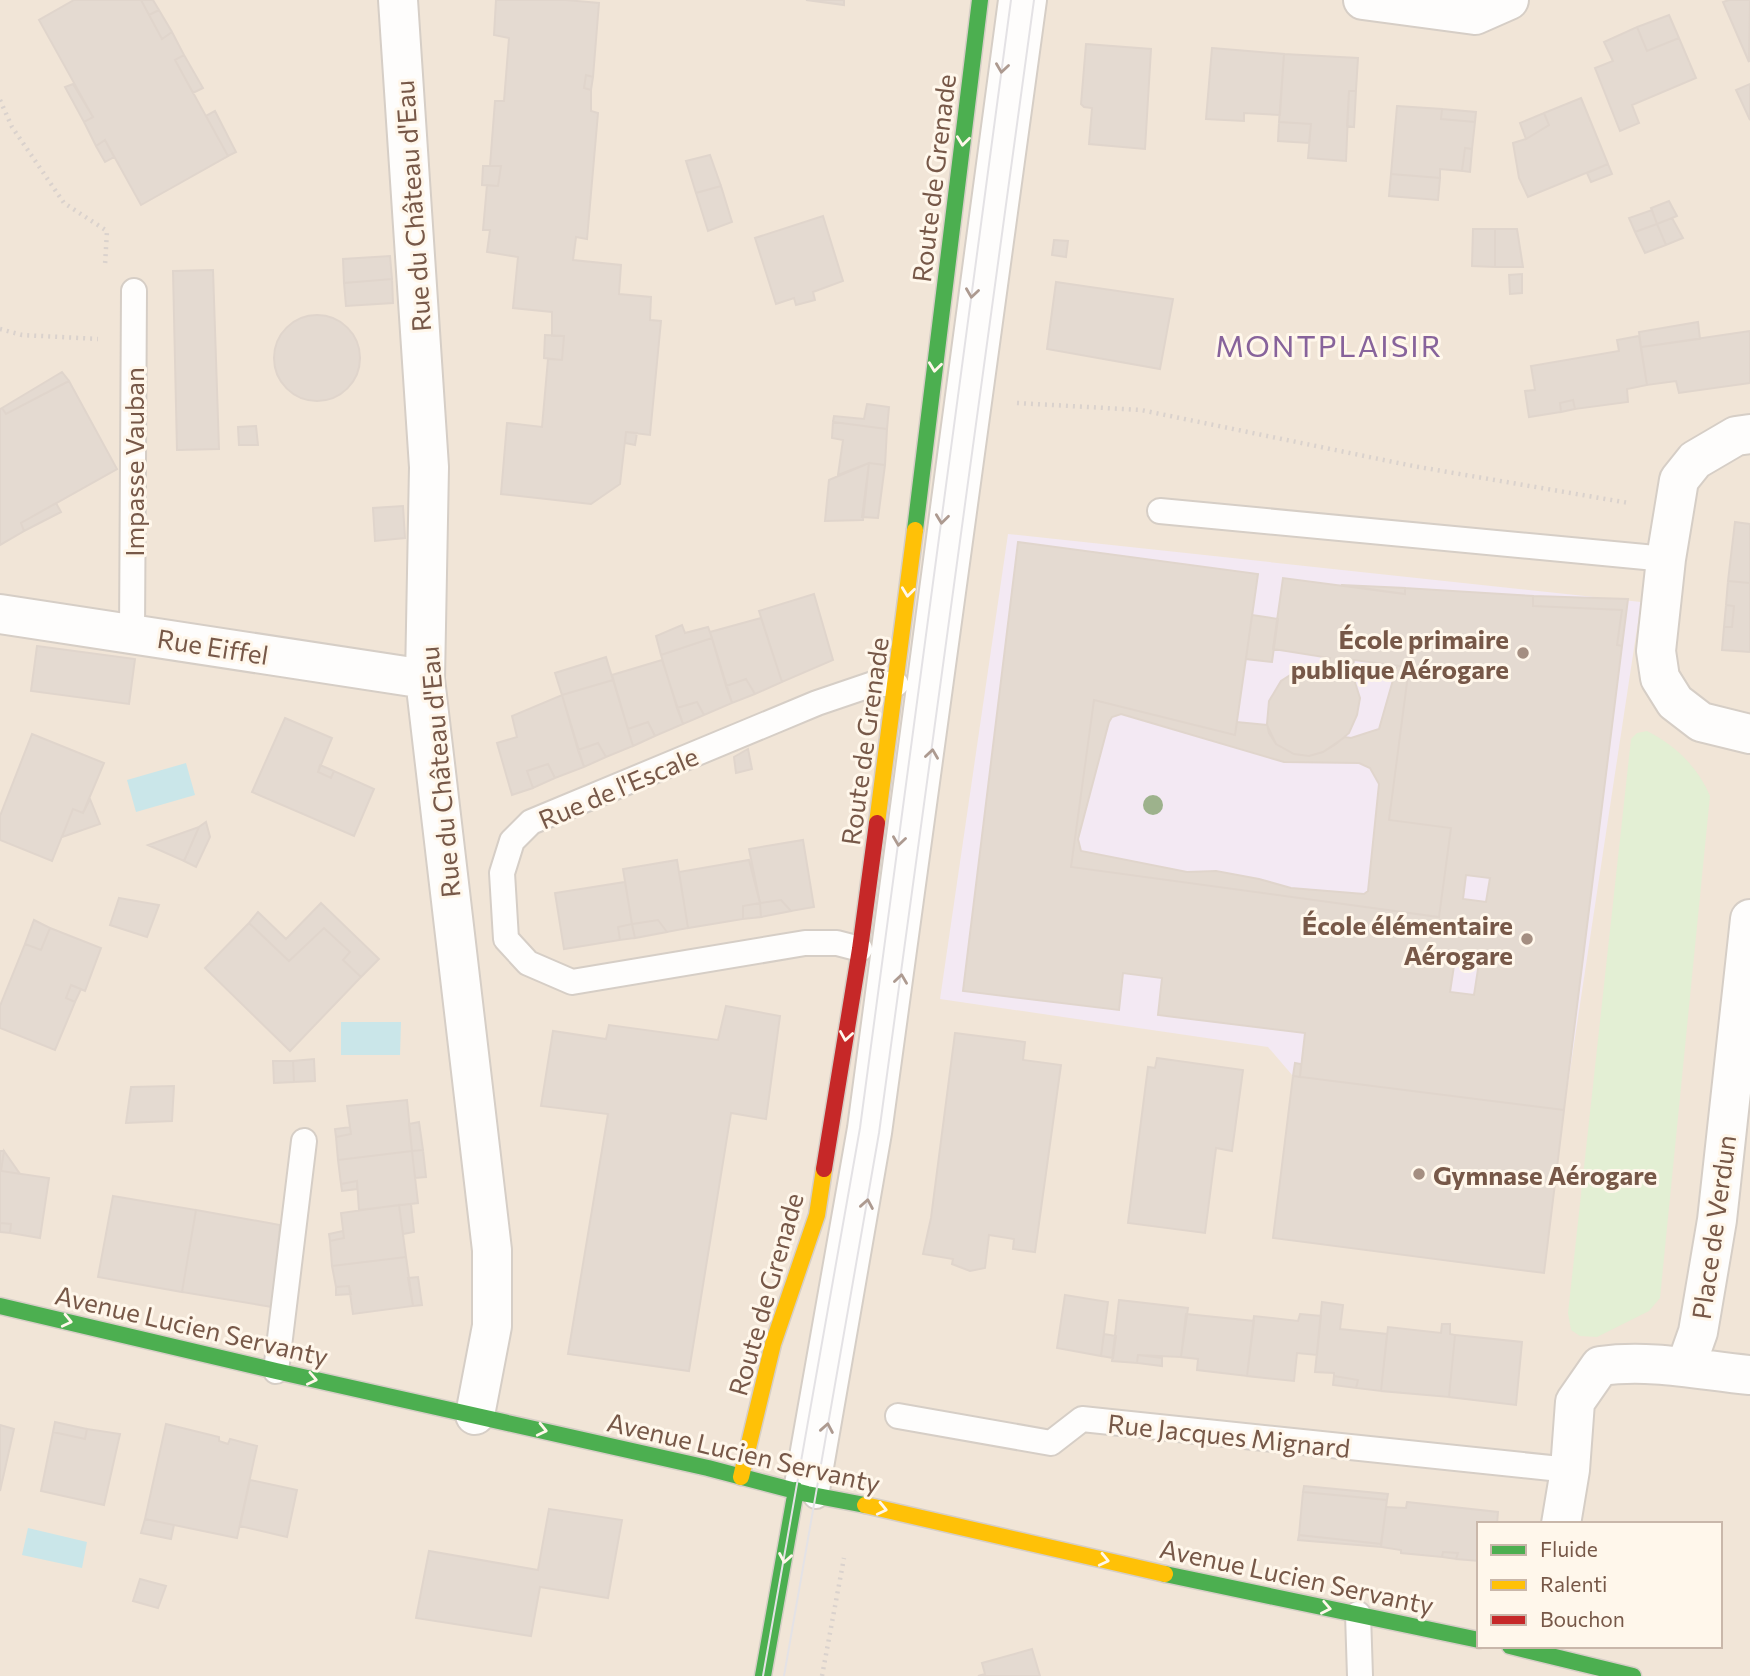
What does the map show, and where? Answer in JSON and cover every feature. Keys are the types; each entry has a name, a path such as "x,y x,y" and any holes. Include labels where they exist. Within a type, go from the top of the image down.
{"street":[{"name":"Rue du Château d'Eau","path":"398,0 429,467 425,680 492,1250 492,1326 475,1415"},
{"name":"Route de Grenade","path":"741,1477 773,1344 817,1215 860,949 897,684 980,0"},
{"path":"1363,0 1487,5"},
{"path":"1750,434 1736,436 1695,460 1679,480 1666,559 1656,650 1660,678 1675,702 1702,722 1750,734"},
{"name":"Rue Eiffel","path":"0,614 425,680"},
{"name":"Place de Verdun","path":"1686,1366 1698,1332 1717,1220 1750,919"},
{"name":"Avenue Lucien Servanty","path":"0,1306 741,1477 808,1498 870,1506 1223,1588 1477,1640"},
{"path":"1562,1522 1570,1470 1575,1402 1600,1366 1626,1362 1686,1366 1750,1375"},
{"path":"763,1676 808,1498"},
{"path":"1529,1648 1633,1676"}],"lane":[{"path":"808,1498 1011,0"},
{"path":"808,1498 879,1133 1034,0"},
{"name":"Impasse Vauban","path":"132,634 134,291"},
{"path":"1160,511 1666,559"},
{"name":"Rue de l'Escale","path":"860,949 837,943 805,943 572,982 528,963 506,939 502,873 512,841 531,822 817,703 873,684 897,684"},
{"path":"276,1371 304,1141"},
{"name":"Rue Jacques Mignard","path":"898,1416 1051,1443 1082,1419 1570,1470"},
{"path":"1358,1614 1360,1676"}],"path":[{"path":"0,100 12,127 64,203 107,231 104,284 134,291"},
{"path":"0,330 22,335 134,340"},
{"path":"1013,402 1141,410 1413,466 1673,509"},
{"path":"822,1676 844,1558"}],"shaded area":[{"path":"0,0 1750,0 1750,1676 0,1676"},
{"path":"1008,534 1641,602 1564,1110 1293,1076 1268,1047 940,999"}],"green space":[{"path":"1647,731 1667,743 1692,766 1710,796 1660,1298 1649,1311 1597,1337 1580,1336 1571,1330 1568,1313 1631,739 1637,733"}],"water":[{"path":"186,763 195,795 136,812 127,780"},
{"path":"341,1022 401,1022 400,1055 341,1055"},
{"path":"28,1528 87,1542 82,1568 22,1555"}],"building":[{"path":"74,0 141,0 162,39 172,32 184,55 175,60 228,156 141,205 105,140 96,146 84,122 93,117 39,20"},
{"path":"141,0 153,0 159,10 149,15"},
{"path":"496,0 599,3 593,77 586,75 584,88 591,90 591,111 598,113 587,239 576,237 573,260 621,265 619,294 651,297 650,320 661,321 650,435 626,432 620,484 591,504 501,494 507,423 542,427 548,359 562,360 564,336 552,336 552,312 513,308 518,257 487,252 490,230 483,230 487,185 498,186 501,166 490,166 495,101 504,101 509,38 494,35"},
{"path":"806,0 844,0 844,5"},
{"path":"1750,0 1749,62 1723,2"},
{"path":"159,10 172,32 162,39 149,15"},
{"path":"1669,15 1679,38 1647,51 1637,27"},
{"path":"1637,27 1647,51 1679,38 1696,78 1632,105 1639,123 1620,131 1595,68 1613,61 1604,42"},
{"path":"1086,44 1151,49 1145,149 1089,144 1092,108 1081,104"},
{"path":"1212,48 1284,54 1280,115 1244,113 1244,121 1206,119"},
{"path":"1284,54 1358,58 1356,90 1349,91 1346,161 1308,158 1311,124 1279,122"},
{"path":"184,55 203,88 193,93 175,60"},
{"path":"586,75 593,77 591,90 584,88"},
{"path":"73,84 93,117 84,122 65,87"},
{"path":"1750,84 1750,120 1736,90"},
{"path":"1356,90 1354,127 1347,126 1349,91"},
{"path":"1581,98 1608,164 1528,197 1519,178 1513,143 1526,139 1549,125 1544,113"},
{"path":"1397,106 1442,109 1441,119 1475,122 1472,149 1465,148 1462,171 1440,169 1440,178 1391,174"},
{"path":"1442,109 1476,112 1475,122 1441,119"},
{"path":"215,111 236,152 228,156 206,116"},
{"path":"1544,113 1549,125 1526,139 1520,123"},
{"path":"1279,122 1311,124 1309,143 1278,141"},
{"path":"105,140 114,157 105,162 96,146"},
{"path":"1465,148 1472,149 1470,172 1462,171"},
{"path":"710,155 721,186 696,193 686,161"},
{"path":"1608,164 1612,174 1591,182 1587,173"},
{"path":"483,166 501,166 498,186 482,185"},
{"path":"1391,174 1440,178 1438,200 1389,196"},
{"path":"721,186 732,222 708,231 696,193"},
{"path":"1669,201 1677,216 1657,224 1651,208"},
{"path":"1652,210 1657,224 1635,232 1629,218"},
{"path":"823,216 843,281 813,292 815,300 796,305 794,298 776,304 755,238"},
{"path":"1672,218 1683,238 1666,245 1657,224"},
{"path":"1657,224 1666,245 1645,253 1635,232"},
{"path":"1473,229 1495,229 1495,267 1472,266"},
{"path":"1495,229 1517,229 1523,267 1495,267"},
{"path":"1054,240 1068,241 1066,257 1052,255"},
{"path":"390,256 392,279 344,283 343,259"},
{"path":"213,270 219,449 177,450 173,271"},
{"path":"1522,274 1522,293 1510,294 1509,275"},
{"path":"392,279 393,303 346,306 344,283"},
{"path":"1056,282 1173,299 1160,369 1047,349"},
{"path":"309,315 325,315 348,327 357,341 360,358 357,375 348,389 325,401 309,401 293,394 281,382 274,366 274,350 281,334 293,322"},
{"path":"1698,322 1700,339 1641,347 1639,332"},
{"path":"1750,331 1750,383 1679,393 1676,381 1647,385 1641,347"},
{"path":"545,335 564,336 562,360 544,358"},
{"path":"1639,336 1647,385 1627,389 1628,402 1575,409 1573,400 1560,403 1561,412 1529,417 1525,391 1535,390 1531,366 1619,351 1617,340"},
{"path":"62,372 69,381 6,414 2,408"},
{"path":"69,381 117,469 21,523 24,531 0,545 0,409 6,414"},
{"path":"1573,400 1575,409 1561,412 1560,403"},
{"path":"867,404 889,407 887,429 833,422 834,416 864,419"},
{"path":"833,422 887,429 885,465 869,463 838,475 843,440 832,438"},
{"path":"256,426 258,445 239,445 238,427"},
{"path":"626,432 637,433 635,445 625,443"},
{"path":"869,463 885,465 878,518 862,517"},
{"path":"869,463 863,520 825,521 829,480"},
{"path":"56,503 61,512 24,531 21,523"},
{"path":"403,506 405,538 375,541 373,508"},
{"path":"1735,522 1750,524 1750,583 1728,581"},
{"path":"1018,542 1258,574 1235,735 1094,700 1071,867 1439,917 1451,828 1389,820 1409,667 1354,660 1352,673 1360,698 1357,715 1349,733 1323,752 1309,756 1294,754 1276,744 1269,733 1269,701 1281,681 1306,665 1328,664 1330,658 1273,649 1283,578 1405,594 1405,588 1533,596 1533,606 1622,610 1617,645 1622,646 1564,1110 1300,1077 1305,1033 1158,1015 1162,978 1123,973 1119,1010 963,991","holes":["1466,875 1490,878 1486,902 1463,899","1455,959 1479,963 1474,995 1450,992"]},
{"path":"1728,581 1750,583 1750,652 1722,650 1724,627 1732,627 1734,606 1726,605"},
{"path":"1341,585 1405,588 1405,594"},
{"path":"814,594 833,660 782,682 759,611"},
{"path":"1533,596 1628,599 1622,646 1617,645 1622,610 1533,606"},
{"path":"1726,605 1734,606 1732,627 1724,627"},
{"path":"1252,615 1278,619 1272,662 1246,659"},
{"path":"761,618 782,682 755,694 746,679 726,686 710,632"},
{"path":"682,625 685,633 708,627 712,638 661,655 656,636"},
{"path":"712,638 732,703 704,715 697,702 677,708 661,655"},
{"path":"37,646 135,659 129,704 31,691"},
{"path":"606,657 613,680 562,695 555,673"},
{"path":"662,660 683,724 655,736 648,722 628,729 612,675"},
{"path":"1397,666 1409,667 1389,820 1451,828 1439,917 1071,867 1094,700 1235,735 1237,722 1267,725 1276,744 1294,754 1309,756 1323,752 1345,737 1351,738 1379,729","holes":["1121,714 1284,762 1359,763 1370,768 1379,784 1368,891 1364,894 1291,888 1216,871 1187,872 1081,851 1078,839 1112,717"]},
{"path":"746,679 755,694 732,703 726,686"},
{"path":"613,680 633,746 606,757 598,743 578,750 562,695"},
{"path":"562,695 584,767 555,778 548,764 527,771 533,788 512,795 497,743 517,737 512,716"},
{"path":"697,702 704,715 683,724 677,708"},
{"path":"285,718 332,738 318,772 331,778 334,771 374,789 354,836 252,792"},
{"path":"648,722 655,736 633,746 628,729"},
{"path":"32,734 104,763 83,813 73,809 52,861 0,840 0,816"},
{"path":"598,743 606,757 584,767 578,750"},
{"path":"748,749 752,769 736,773 734,757"},
{"path":"548,764 555,778 533,788 527,771"},
{"path":"320,765 334,771 331,778 318,772"},
{"path":"90,799 100,824 62,837 73,809 83,813"},
{"path":"206,822 210,837 196,867 184,861 199,827"},
{"path":"199,827 184,861 148,845"},
{"path":"803,840 814,907 791,911 781,900 760,903 749,849"},
{"path":"677,860 688,928 667,932 658,920 632,924 623,869"},
{"path":"749,860 760,903 743,906 743,919 688,928 679,872"},
{"path":"625,882 632,924 618,927 620,940 564,949 555,893"},
{"path":"119,898 159,905 147,937 110,925"},
{"path":"781,900 791,911 761,917 760,903"},
{"path":"321,903 379,959 361,977 343,960 350,952 324,928 289,961 249,923 258,912 286,939"},
{"path":"760,903 761,917 743,919 743,906"},
{"path":"34,920 50,928 41,950 25,944"},
{"path":"658,920 667,932 635,938 632,924"},
{"path":"249,923 289,961 324,928 350,952 343,960 361,977 290,1051 205,968"},
{"path":"632,924 635,938 620,940 618,927"},
{"path":"50,928 101,948 85,991 71,985 66,998 75,1002 55,1050 0,1028 0,1006 25,944 41,950"},
{"path":"71,985 81,989 75,1002 66,998"},
{"path":"726,1006 780,1016 766,1119 731,1113 689,1371 568,1354 608,1114 541,1106 553,1031 606,1039 609,1025 718,1040"},
{"path":"955,1033 1025,1042 1023,1060 1061,1065 1035,1252 1013,1249 1014,1239 989,1235 985,1268 970,1271 952,1264 953,1259 923,1254 931,1218"},
{"path":"1157,1058 1243,1070 1232,1151 1216,1148 1205,1233 1128,1223 1148,1067 1155,1068"},
{"path":"314,1059 315,1081 294,1082 293,1061"},
{"path":"273,1061 293,1061 294,1082 274,1083"},
{"path":"1295,1063 1301,1064 1300,1077 1293,1076"},
{"name":"Gymnase Aérogare","path":"1293,1076 1564,1110 1544,1273 1273,1238"},
{"path":"174,1086 172,1121 126,1123 131,1087"},
{"path":"407,1100 412,1151 338,1160 336,1137 351,1134 347,1106"},
{"path":"419,1122 423,1150 412,1151 409,1124"},
{"path":"350,1127 351,1134 336,1137 335,1129"},
{"path":"423,1150 426,1177 415,1178 412,1151"},
{"path":"0,1151 4,1151 1,1171 49,1178 40,1238 10,1233 11,1224 0,1223"},
{"path":"4,1151 20,1174 1,1171"},
{"path":"412,1151 418,1203 359,1210 357,1181 341,1184 338,1160"},
{"path":"357,1181 357,1189 342,1191 341,1184"},
{"path":"113,1196 196,1210 182,1292 98,1277"},
{"path":"411,1204 414,1232 403,1234 399,1205"},
{"path":"399,1205 406,1257 332,1266 330,1241 344,1238 341,1213"},
{"path":"196,1210 280,1225 272,1307 182,1292"},
{"path":"0,1223 11,1224 10,1233 0,1232"},
{"path":"343,1231 344,1238 330,1241 329,1234"},
{"path":"406,1257 413,1306 353,1314 349,1286 336,1287 332,1266"},
{"path":"418,1277 422,1305 413,1306 408,1278"},
{"path":"349,1286 351,1294 336,1295 336,1287"},
{"path":"1065,1295 1108,1302 1101,1356 1057,1348"},
{"path":"1119,1300 1188,1308 1181,1357 1138,1355 1137,1363 1112,1361"},
{"path":"1322,1302 1343,1305 1340,1329 1387,1334 1381,1391 1356,1388 1358,1380 1334,1376 1334,1373 1315,1372"},
{"path":"1186,1314 1254,1321 1247,1376 1197,1370 1198,1359 1181,1357"},
{"path":"1300,1314 1321,1316 1317,1355 1297,1353 1294,1381 1247,1376 1254,1316 1298,1321"},
{"path":"1442,1324 1450,1324 1450,1334 1455,1335 1449,1397 1381,1391 1388,1327 1441,1333"},
{"path":"1104,1334 1116,1336 1113,1358 1101,1356"},
{"path":"1455,1335 1522,1342 1516,1405 1449,1397"},
{"path":"1138,1355 1162,1358 1162,1366 1137,1363"},
{"path":"1334,1376 1358,1380 1356,1388 1333,1385"},
{"path":"55,1422 87,1429 85,1439 53,1432"},
{"path":"166,1424 219,1437 219,1441 228,1444 230,1439 257,1446 237,1538 145,1519"},
{"path":"0,1425 14,1429 0,1491"},
{"path":"87,1429 120,1434 104,1505 41,1491 53,1432 85,1439"},
{"path":"250,1480 297,1490 287,1537 240,1526"},
{"path":"1304,1486 1388,1494 1387,1500 1303,1492"},
{"path":"1303,1492 1387,1500 1381,1544 1299,1535"},
{"path":"1407,1502 1498,1512 1497,1522 1477,1522 1477,1561 1456,1559 1458,1553 1443,1552 1442,1557 1401,1553 1401,1550 1381,1547 1386,1507 1406,1508"},
{"path":"549,1509 622,1520 608,1598 540,1587 531,1636 416,1618 429,1551 538,1570"},
{"path":"145,1519 174,1525 171,1539 141,1533"},
{"path":"1299,1535 1381,1544 1381,1547 1298,1540"},
{"path":"1443,1552 1458,1553 1456,1559 1442,1557"},
{"path":"140,1579 166,1586 158,1608 133,1601"},
{"path":"1032,1649 1040,1676 978,1676 985,1674 982,1663"}],"tram line":[{"path":"763,1676 860,1128 1011,0"},
{"path":"784,1676 879,1133 1034,0"}],"traffic: fast":[{"path":"915,530 980,0"},
{"path":"0,1306 708,1468 807,1494 865,1505"},
{"path":"763,1676 796,1490"},
{"path":"1165,1574 1477,1640"},
{"path":"1518,1648 1633,1676"}],"traffic: slow":[{"path":"877,823 915,530"},
{"path":"741,1477 773,1344 817,1215 824,1169"},
{"path":"865,1505 1165,1574"}],"traffic: jam":[{"path":"824,1169 860,949 877,823"}],"place":[{"name":"École primaire publique Aérogare","path":"1523,653"},
{"name":"École élémentaire Aérogare","path":"1527,939"},
{"name":"Gymnase Aérogare","path":"1419,1174"}],"district":[{"name":"MONTPLAISIR","path":"1329,344"}]}
